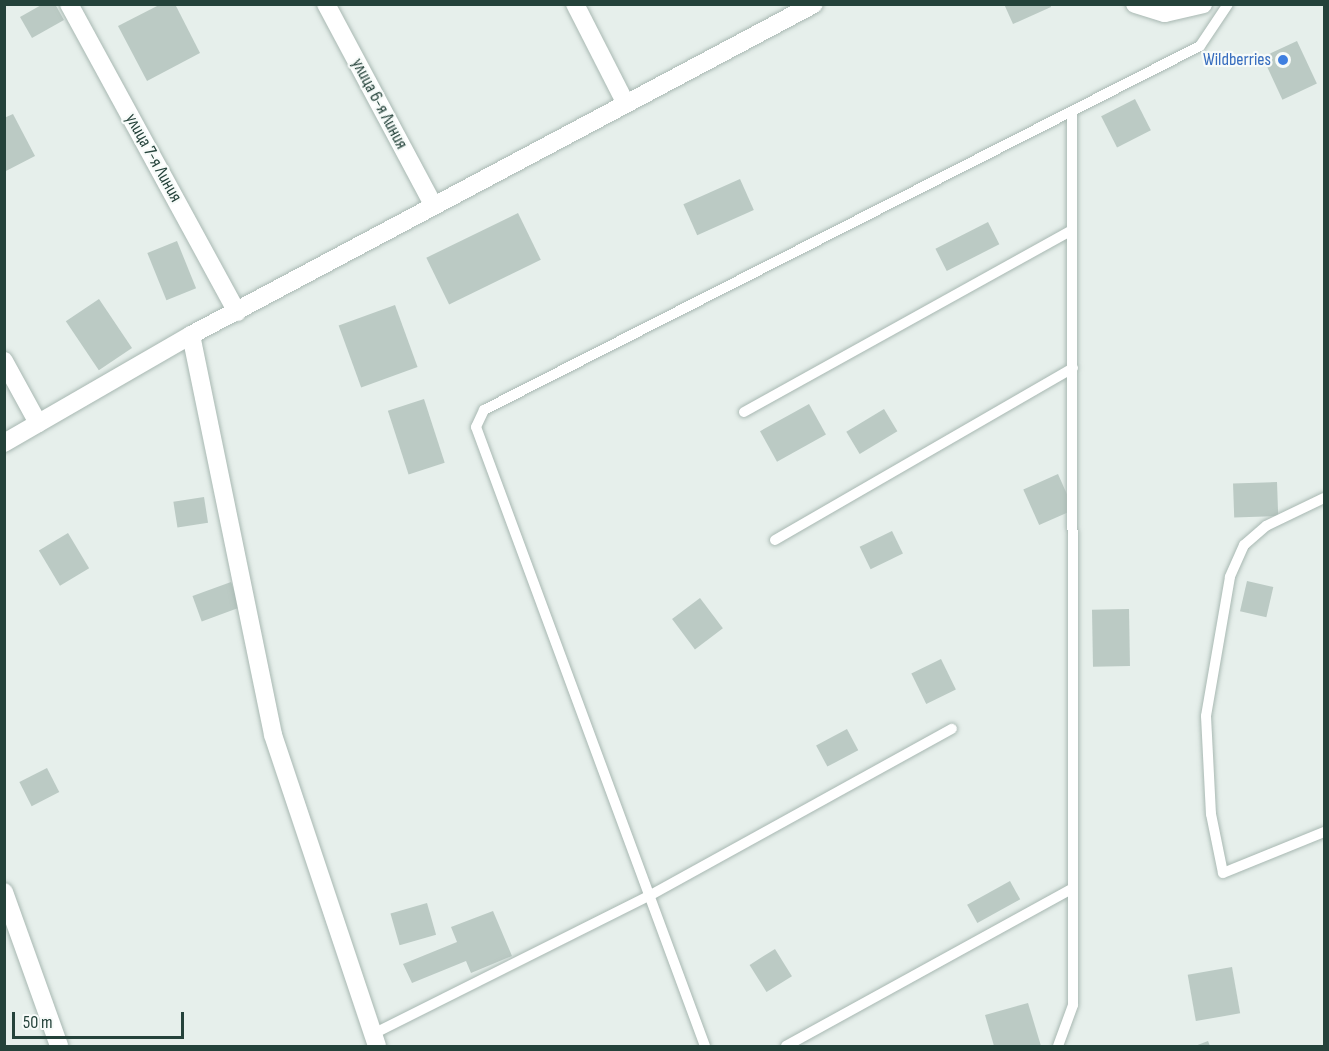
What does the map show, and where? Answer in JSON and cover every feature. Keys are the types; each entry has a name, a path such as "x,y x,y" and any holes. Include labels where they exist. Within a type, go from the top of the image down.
{"street":[{"name":"улица 7-я Линия","path":"69,4 237,312"},
{"name":"улица 6-я Линия","path":"326,4 433,204"},
{"path":"575,4 625,102"},
{"path":"4,443 191,334 237,312 433,204 814,4"},
{"path":"1135,4 1165,13 1203,4"},
{"path":"191,334 273,735 375,1040"},
{"path":"4,362 38,423"},
{"path":"4,892 59,1047"}],"lane":[{"path":"705,1047 476,427 484,410 1200,46 1228,4"},
{"path":"1058,1047 1073,1005 1072,112"},
{"path":"744,412 1072,230"},
{"path":"776,540 1073,368"},
{"path":"1324,498 1266,526 1244,545 1230,576 1206,716 1211,814 1223,873 1324,832"},
{"path":"375,1040 649,896 952,729"},
{"path":"786,1047 1072,889"}],"building":[{"path":"43,4 55,4 64,20 32,38 20,17"},
{"path":"161,4 175,4 200,53 147,81 118,26"},
{"path":"1004,4 1050,4 1051,7 1013,24"},
{"path":"1297,41 1317,84 1282,100 1263,57"},
{"path":"1135,99 1151,130 1117,147 1101,116"},
{"path":"13,114 35,156 4,172 4,118"},
{"path":"740,179 754,210 697,235 683,204"},
{"path":"518,213 541,260 449,304 426,258"},
{"path":"988,222 999,244 947,271 935,249"},
{"path":"177,241 196,288 166,300 147,253"},
{"path":"99,299 132,348 99,370 66,321"},
{"path":"395,305 418,367 361,388 339,326"},
{"path":"424,399 445,463 409,474 388,411"},
{"path":"809,404 826,435 777,462 760,431"},
{"path":"884,409 897,431 860,454 846,432"},
{"path":"1058,474 1074,510 1039,525 1023,489"},
{"path":"1277,482 1278,516 1234,518 1233,484"},
{"path":"204,497 208,523 177,528 173,502"},
{"path":"892,531 903,553 871,569 860,547"},
{"path":"68,533 89,568 60,586 39,551"},
{"path":"1247,581 1273,587 1266,617 1240,611"},
{"path":"231,582 240,607 202,621 192,596"},
{"path":"700,598 723,628 695,649 672,619"},
{"path":"1129,609 1130,666 1093,667 1092,610"},
{"path":"941,659 956,690 926,704 911,673"},
{"path":"847,729 858,750 827,767 816,745"},
{"path":"47,768 59,792 32,806 19,782"},
{"path":"1010,881 1020,899 977,923 967,905"},
{"path":"427,903 436,935 400,945 390,913"},
{"path":"493,911 512,956 471,973 466,961 412,983 403,964 457,942 451,927"},
{"path":"775,949 792,976 767,992 750,965"},
{"path":"1232,967 1240,1013 1196,1021 1188,975"},
{"path":"1028,1003 1041,1046 994,1046 985,1015"},
{"path":"1208,1041 1210,1046 1195,1046"}],"place":[{"name":"Wildberries","path":"1283,60"}]}
